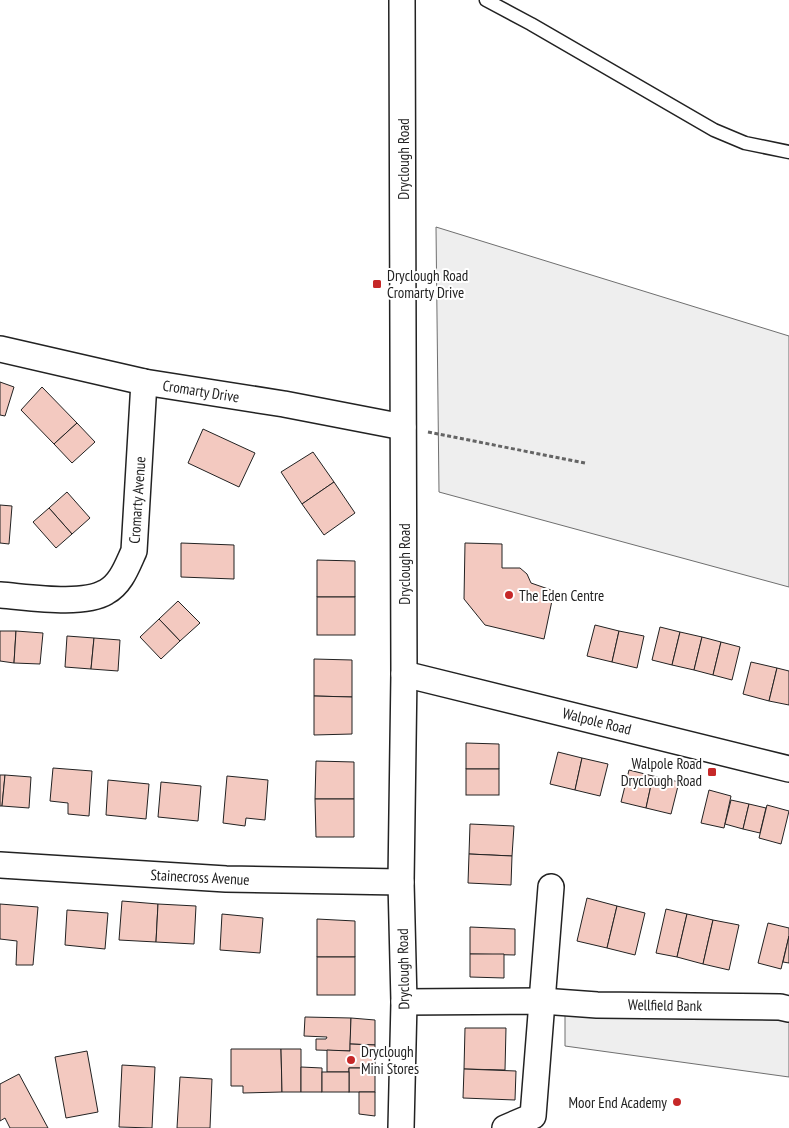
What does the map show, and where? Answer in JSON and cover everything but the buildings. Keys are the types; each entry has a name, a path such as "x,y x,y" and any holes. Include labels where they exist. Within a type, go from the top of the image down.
{"street":[{"name":"Dryclough Road","path":"401,1128 404,1002 401,882 404,674 402,0"},
{"name":"Cromarty Drive","path":"0,348 144,382 284,404 403,427"},
{"name":"Cromarty Avenue","path":"0,596 78,600 107,592 122,577 134,552 144,382"},
{"name":"Walpole Road","path":"404,674 789,769"},
{"name":"Stainecross Avenue","path":"0,865 226,880 401,882"},
{"path":"505,1128 533,1116 551,887"},
{"name":"Wellfield Bank","path":"404,1002 542,1001 789,1008"}],"lane":[{"path":"486,0 714,130 745,143 789,152"}],"path":[{"path":"403,427 585,463"}],"shaded area":[{"path":"436,227 789,336 789,587 439,492"},
{"path":"565,1015 784,1020 789,1022 789,1077 565,1046"}],"place":[{"name":"Dryclough Road Cromarty Drive","path":"377,284"},
{"name":"The Eden Centre","path":"509,595"},
{"name":"Walpole Road Dryclough Road","path":"712,772"},
{"name":"Dryclough Mini Stores","path":"351,1060"},
{"name":"Moor End Academy","path":"677,1102"}]}
